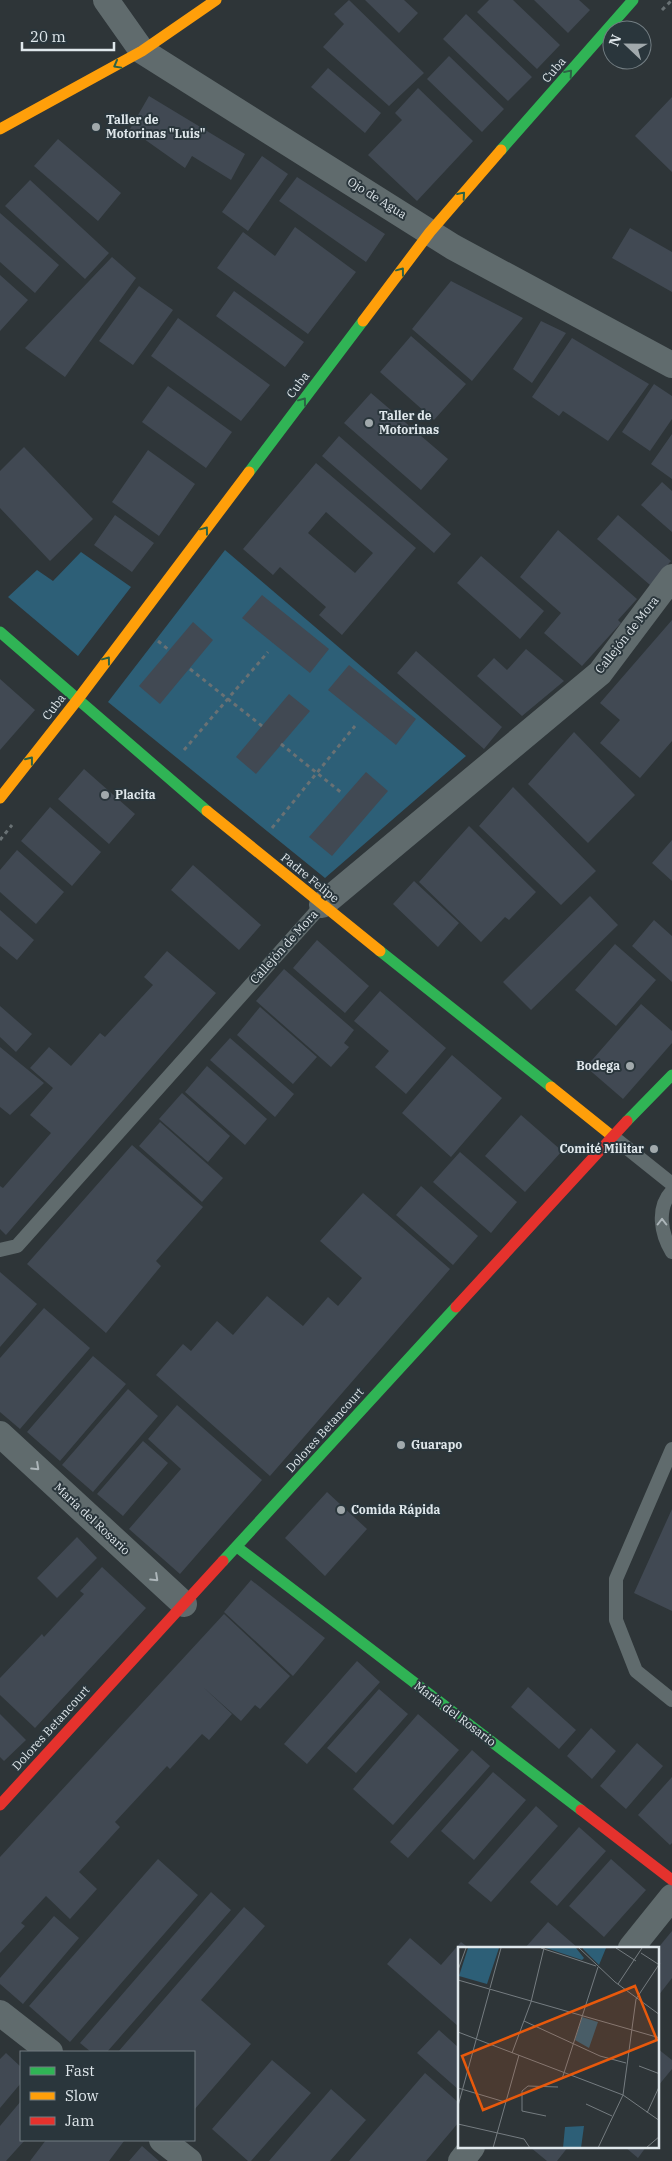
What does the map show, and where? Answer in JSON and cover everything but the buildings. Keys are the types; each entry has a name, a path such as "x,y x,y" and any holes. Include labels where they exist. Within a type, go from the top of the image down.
{"street":[{"name":"Ojo de Agua","path":"106,0 142,51 453,247 672,364"},
{"path":"0,129 142,51 216,0"},
{"name":"Cuba","path":"0,798 78,699 430,232 627,2"},
{"name":"Callejón de Mora","path":"322,905 600,673 672,577"},
{"name":"Padre Felipe","path":"0,632 253,850 612,1136"},
{"name":"Dolores Betancourt","path":"0,1805 612,1136 672,1074"},
{"name":"María del Rosario","path":"0,1434 184,1604"},
{"name":"María del Rosario","path":"237,1547 672,1880"},
{"path":"632,1947 672,1897"},
{"path":"0,2013 49,2051"},
{"path":"163,2141 189,2161"},
{"path":"462,2161 471,2148"}],"lane":[{"name":"Callejón de Mora","path":"0,1250 18,1246 322,905"},
{"path":"612,1136 672,1184"},
{"path":"672,1191 663,1210 661,1226 666,1242 672,1252"},
{"path":"672,1449 616,1579 616,1620 636,1671 672,1700"}],"path":[{"path":"156,639 169,650"},
{"path":"163,774 268,652"},
{"path":"190,669 262,726"},
{"path":"253,850 355,726"},
{"path":"281,744 343,794"}],"shaded area":[{"path":"225,550 466,756 325,878 108,702"},
{"path":"81,552 131,587 78,656 8,597 37,570 53,581"}],"traffic: fast":[{"path":"501,150 633,0"},
{"path":"249,472 363,321"},
{"path":"0,632 207,811"},
{"path":"380,951 551,1087"},
{"path":"627,1121 672,1075"},
{"path":"223,1561 456,1307"},
{"path":"237,1547 581,1810"}],"traffic: slow":[{"path":"0,129 142,51 216,0"},
{"path":"363,321 430,232 501,150"},
{"path":"0,798 78,699 249,472"},
{"path":"207,811 380,951"},
{"path":"551,1087 612,1136"}],"traffic: jam":[{"path":"456,1307 627,1121"},
{"path":"0,1805 223,1561"},
{"path":"581,1810 672,1880"}],"place":[{"name":"Taller de Motorinas \"Luis\"","path":"96,127"},
{"name":"Taller de Motorinas","path":"369,423"},
{"name":"Placita","path":"105,795"},
{"name":"Bodega","path":"630,1066"},
{"name":"Comité Militar","path":"654,1149"},
{"name":"Guarapo","path":"401,1445"},
{"name":"Comida Rápida","path":"341,1510"}]}
